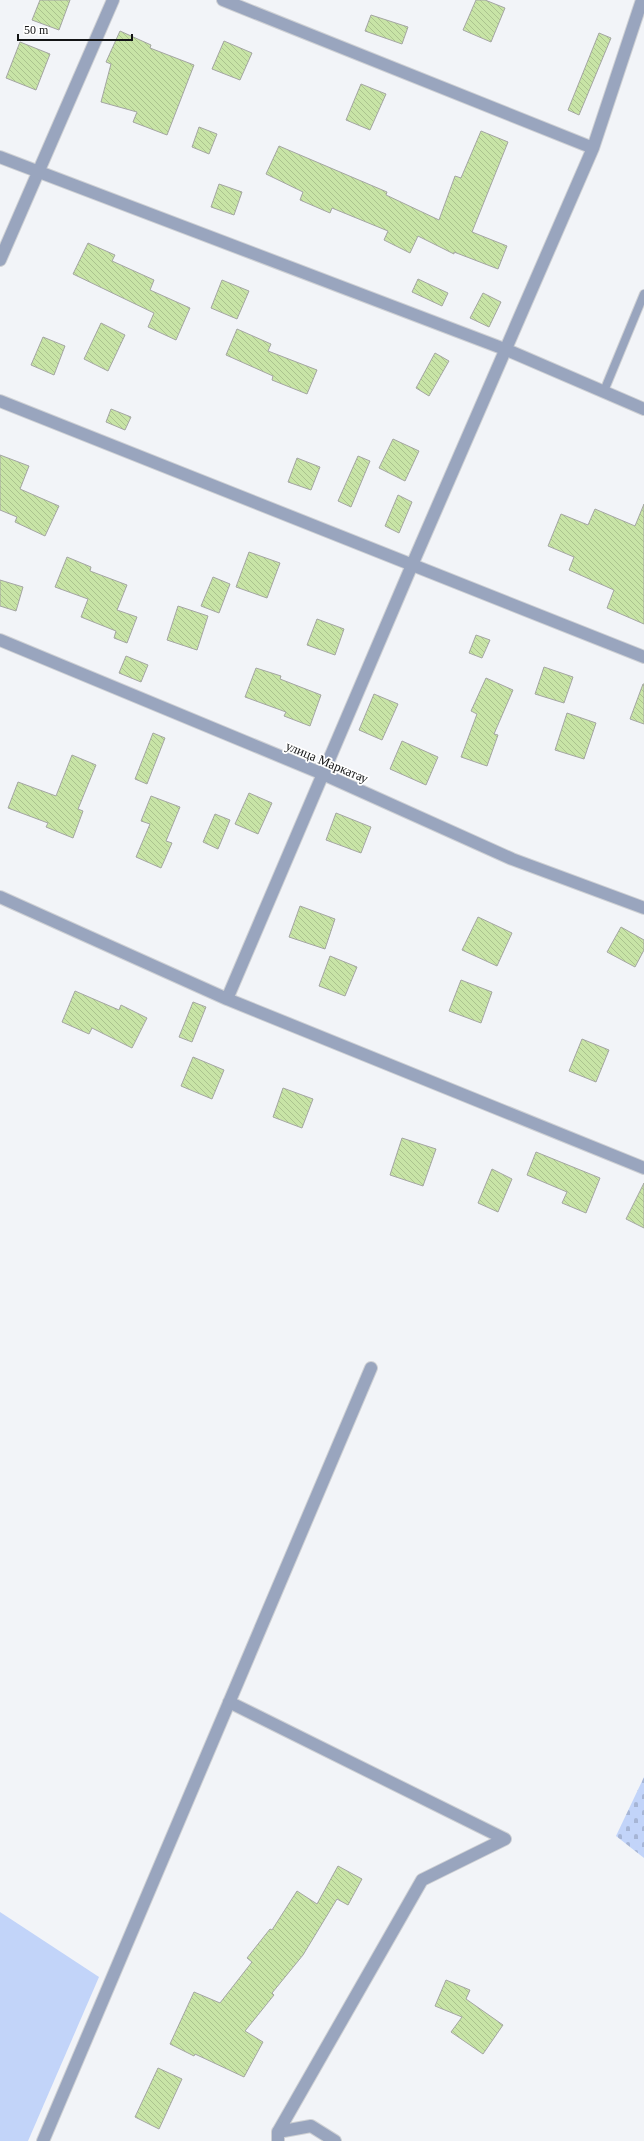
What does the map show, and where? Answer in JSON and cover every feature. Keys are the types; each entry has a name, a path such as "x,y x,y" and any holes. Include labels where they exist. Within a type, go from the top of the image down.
{"street":[{"path":"0,260 113,0"},
{"path":"223,0 593,148"},
{"path":"228,999 412,565 507,350 593,148 642,0"},
{"path":"0,156 507,350 644,409"},
{"path":"0,401 644,656"},
{"name":"улица Маркатау","path":"0,640 323,774 512,859 644,908"},
{"path":"0,897 228,999 644,1168"},
{"path":"43,2141 371,1368"},
{"path":"229,1702 505,1839 422,1880 278,2137"},
{"path":"278,2137 311,2126 334,2141"}],"lane":[{"path":"604,391 644,294"}],"green space":[{"path":"644,1777 644,1858 616,1836"},
{"path":"0,1912 99,1977 28,2141 0,2141"}],"building":[{"path":"40,0 70,0 59,30 32,20"},
{"path":"476,0 485,0 505,8 491,42 463,30"},
{"path":"371,15 408,27 402,44 365,31"},
{"path":"120,31 151,45 150,48 194,65 167,135 133,122 137,112 101,102 111,64 106,62"},
{"path":"599,33 611,38 579,115 568,110"},
{"path":"224,41 252,53 240,80 212,69"},
{"path":"20,42 50,54 36,90 6,78"},
{"path":"361,84 386,94 370,130 346,120"},
{"path":"199,127 217,134 209,154 192,147"},
{"path":"481,131 508,142 472,232 507,246 498,269 454,252 454,254 418,236 410,253 384,240 388,231 332,208 330,213 300,200 303,192 266,174 279,146 387,192 386,195 439,220 455,176 461,178"},
{"path":"219,184 242,192 234,215 211,207"},
{"path":"88,243 115,255 112,261 154,280 150,290 190,308 176,340 148,327 154,313 73,274"},
{"path":"418,279 448,293 442,306 412,292"},
{"path":"222,280 249,291 237,319 211,308"},
{"path":"483,293 501,302 489,327 470,318"},
{"path":"101,323 125,335 108,371 84,359"},
{"path":"237,329 271,344 268,351 317,370 307,394 272,380 273,376 226,355"},
{"path":"43,337 65,346 54,375 31,365"},
{"path":"435,353 449,361 429,396 416,388"},
{"path":"111,409 131,417 125,430 106,422"},
{"path":"393,439 419,451 405,481 379,468"},
{"path":"0,455 29,466 20,489 59,506 45,536 15,522 17,517 0,510"},
{"path":"358,456 370,461 351,507 338,501"},
{"path":"297,458 320,467 311,490 288,482"},
{"path":"398,495 412,502 399,533 385,526"},
{"path":"644,504 644,624 607,608 614,590 569,570 574,557 548,546 561,514 588,525 595,509 635,526"},
{"path":"249,552 280,563 267,598 236,587"},
{"path":"67,557 91,567 90,571 127,585 117,610 137,617 127,643 114,638 116,631 81,617 88,599 55,587"},
{"path":"213,577 230,584 219,613 201,606"},
{"path":"0,580 23,587 16,611 0,606"},
{"path":"178,606 208,616 197,650 167,640"},
{"path":"317,619 344,629 335,655 307,645"},
{"path":"476,635 490,640 482,658 469,653"},
{"path":"126,656 148,665 141,682 119,673"},
{"path":"544,667 573,677 564,703 535,694"},
{"path":"256,668 281,676 280,679 321,695 310,726 284,716 286,712 245,697"},
{"path":"486,678 513,690 494,734 498,735 487,766 461,757 477,714 471,711"},
{"path":"644,684 644,724 630,719"},
{"path":"374,694 398,704 382,740 359,730"},
{"path":"567,713 596,723 584,759 555,750"},
{"path":"153,733 165,738 147,784 135,779"},
{"path":"402,741 438,757 426,785 390,769"},
{"path":"72,755 96,765 78,809 83,811 73,838 46,827 48,823 8,808 18,782 56,796"},
{"path":"249,793 272,803 258,834 235,824"},
{"path":"151,796 180,807 166,841 172,843 161,868 136,857 150,824 141,821"},
{"path":"336,813 371,827 361,853 326,840"},
{"path":"215,814 230,820 218,849 203,842"},
{"path":"300,906 335,919 325,949 289,937"},
{"path":"478,917 512,933 497,966 462,950"},
{"path":"621,927 644,940 644,950 635,967 607,952"},
{"path":"330,956 357,967 345,996 319,986"},
{"path":"461,980 492,992 481,1023 449,1011"},
{"path":"75,991 119,1010 121,1005 147,1018 132,1048 92,1028 89,1034 62,1022"},
{"path":"193,1002 206,1007 192,1042 179,1037"},
{"path":"582,1039 609,1050 596,1082 569,1071"},
{"path":"193,1057 224,1070 212,1099 181,1086"},
{"path":"283,1088 313,1099 302,1128 273,1117"},
{"path":"402,1138 436,1149 423,1186 390,1175"},
{"path":"536,1152 600,1178 586,1213 562,1203 567,1192 527,1175"},
{"path":"492,1169 512,1179 498,1212 478,1203"},
{"path":"644,1183 644,1228 626,1219"},
{"path":"338,1866 362,1879 348,1905 337,1899 303,1955 272,1993 274,1995 245,2031 263,2042 244,2077 170,2044 194,1992 220,2003 252,1962 247,1958 270,1929 272,1930 297,1891 317,1904"},
{"path":"446,1980 470,1990 466,1999 503,2025 483,2054 451,2032 462,2017 435,2006"},
{"path":"158,2068 182,2079 159,2129 135,2117"}]}
